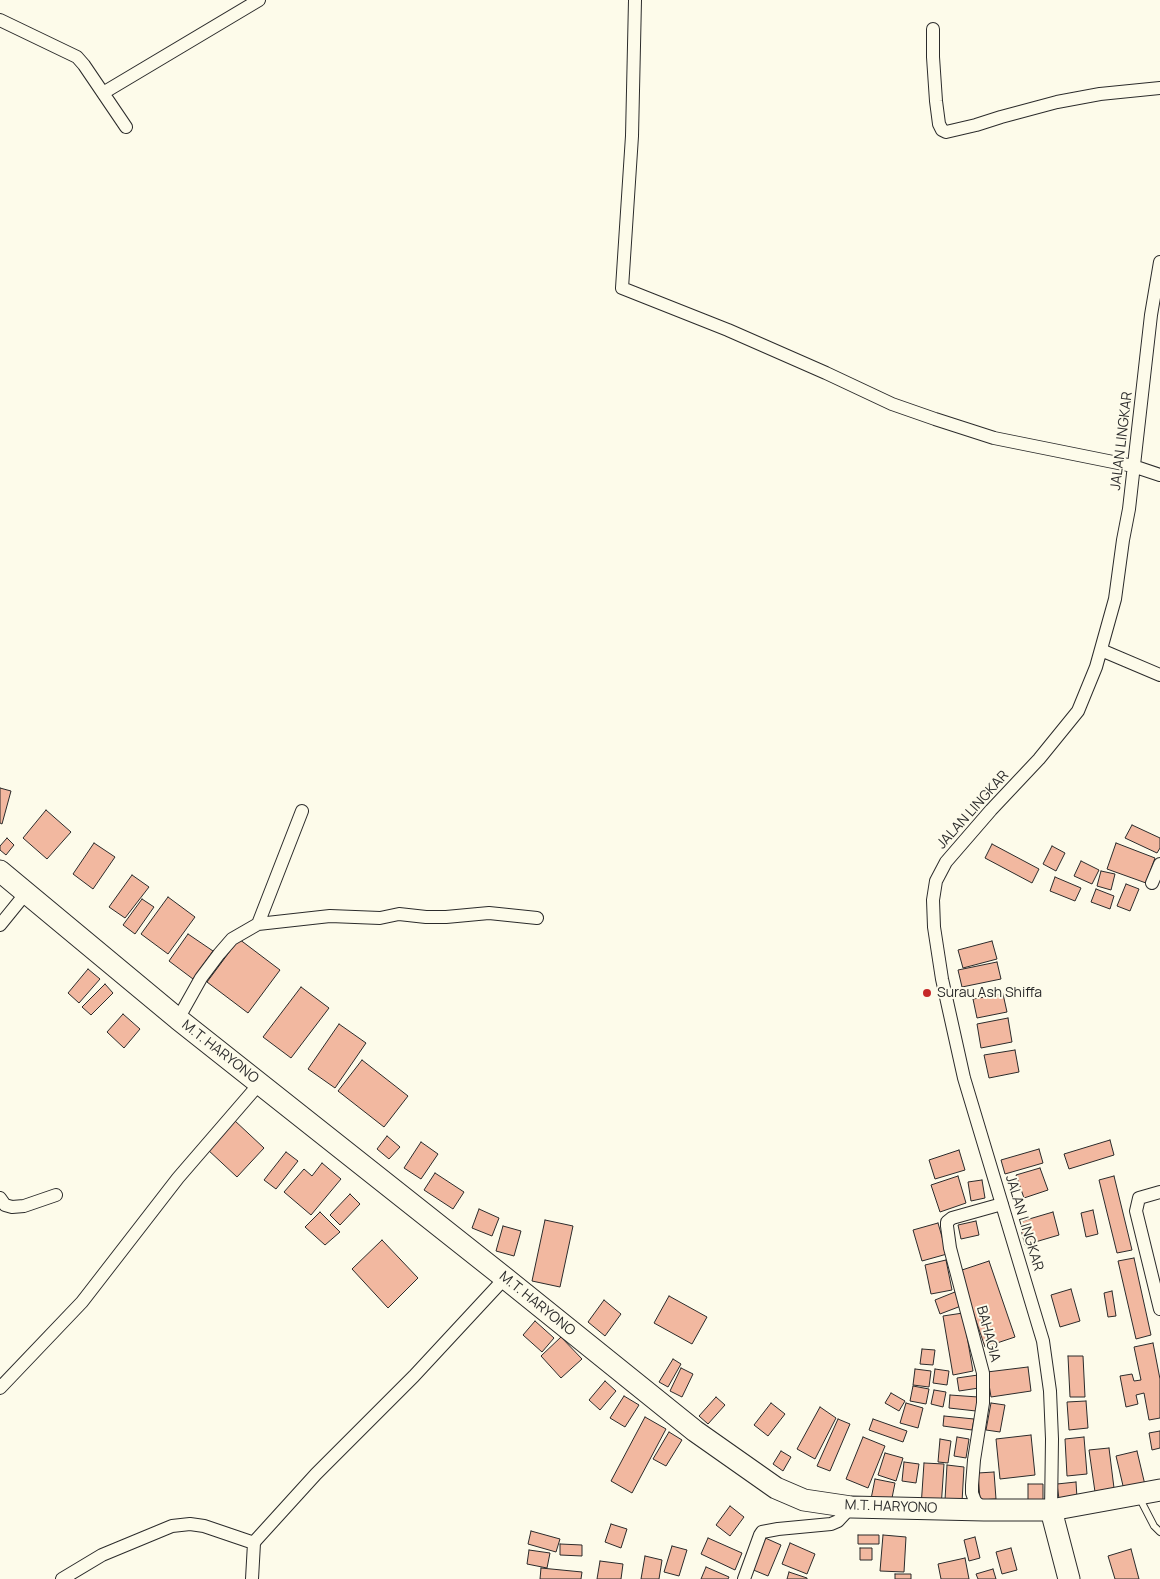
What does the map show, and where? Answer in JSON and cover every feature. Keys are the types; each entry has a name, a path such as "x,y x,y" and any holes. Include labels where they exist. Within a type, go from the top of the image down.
{"highway":[{"name":"M.T. HARYONO","path":"0,870 178,1019 695,1431 776,1488 804,1500 852,1507 984,1510 1051,1510 1160,1490"},
{"path":"1051,1510 1069,1579"}],"street":[{"path":"103,93 260,0"},
{"path":"635,0 632,136 622,288 728,330 901,407 994,438 1133,466 1160,475"},
{"path":"0,20 77,57 126,127"},
{"path":"933,29 932,57 936,101 940,124 942,130 946,132 1057,102 1100,94 1160,88"},
{"name":"JALAN LINGKAR","path":"1051,1510 1052,1439 1050,1391 1044,1341 964,1078 942,979 934,927 933,900 936,881 946,862 1039,759 1078,711 1096,667 1115,599 1129,509 1151,315 1160,262"},
{"path":"1101,650 1160,675"},
{"path":"258,924 302,811"},
{"path":"1152,882 1160,864"},
{"path":"0,925 26,892"},
{"path":"178,1019 201,978 219,954 232,939 258,924 330,916 380,918 399,914 446,917 489,913 537,918"},
{"path":"0,1388 82,1302 178,1178 260,1083"},
{"path":"1160,1192 1139,1198 1136,1211 1160,1309"},
{"path":"0,1198 5,1205 12,1207 24,1206 56,1195"},
{"name":"BAHAGIA","path":"984,1510 975,1501 972,1493 973,1467 983,1403 983,1373 950,1248 947,1222 952,1218 1002,1204"},
{"path":"252,1579 254,1543 276,1517 414,1376 505,1278"},
{"path":"744,1579 762,1532 831,1524 843,1517 852,1507"},
{"path":"62,1579 102,1555 172,1526 190,1524 204,1526 254,1543"}],"lane":[{"path":"1137,1495 1154,1526 1160,1532"}],"building":[{"path":"0,788 11,791 2,824 0,823"},
{"path":"46,810 71,832 47,859 23,838"},
{"path":"1132,825 1160,838 1160,848 1157,853 1125,838"},
{"path":"7,838 14,845 6,855 0,850 0,846"},
{"path":"94,843 115,857 93,889 73,874"},
{"path":"1116,843 1155,858 1146,883 1107,869"},
{"path":"992,844 1039,869 1032,883 985,858"},
{"path":"1052,846 1065,853 1056,871 1043,864"},
{"path":"1081,861 1099,870 1092,884 1074,876"},
{"path":"1101,871 1115,874 1111,890 1097,886"},
{"path":"132,875 149,887 125,918 109,907"},
{"path":"1055,877 1081,888 1075,901 1050,891"},
{"path":"1126,884 1139,889 1130,911 1117,906"},
{"path":"1096,889 1114,896 1110,909 1091,902"},
{"path":"168,897 195,917 168,954 141,934"},
{"path":"142,899 154,907 135,934 123,925"},
{"path":"188,934 213,951 193,979 169,961"},
{"path":"239,939 280,970 248,1013 207,982"},
{"path":"992,941 997,959 963,968 958,950"},
{"path":"997,962 1001,979 962,987 958,970"},
{"path":"88,969 100,979 79,1003 68,993"},
{"path":"105,984 113,993 91,1015 82,1007"},
{"path":"301,987 329,1008 291,1058 263,1037"},
{"path":"1003,994 1007,1012 977,1018 973,999"},
{"path":"123,1014 140,1029 124,1048 107,1032"},
{"path":"1008,1018 1012,1042 981,1048 977,1024"},
{"path":"339,1024 366,1043 335,1088 308,1069"},
{"path":"1015,1050 1019,1072 989,1078 984,1055"},
{"path":"362,1060 408,1096 384,1127 338,1091"},
{"path":"234,1120 264,1148 237,1177 207,1149"},
{"path":"387,1136 400,1147 389,1159 377,1149"},
{"path":"1110,1140 1114,1155 1069,1169 1064,1154"},
{"path":"421,1142 438,1154 421,1179 404,1168"},
{"path":"1039,1149 1043,1163 1005,1174 1001,1160"},
{"path":"959,1150 965,1170 935,1179 929,1160"},
{"path":"286,1152 298,1161 276,1189 264,1180"},
{"path":"322,1163 341,1179 311,1215 284,1192 304,1169 312,1176"},
{"path":"1040,1168 1048,1190 1024,1198 1016,1175"},
{"path":"435,1173 464,1192 453,1209 424,1190"},
{"path":"958,1176 966,1203 940,1212 931,1185"},
{"path":"1114,1176 1132,1250 1117,1253 1099,1180"},
{"path":"982,1180 985,1198 971,1201 968,1182"},
{"path":"350,1194 360,1204 340,1225 330,1215"},
{"path":"479,1209 499,1218 492,1236 472,1228"},
{"path":"1093,1210 1098,1234 1086,1237 1081,1213"},
{"path":"320,1212 340,1232 325,1245 305,1227"},
{"path":"1053,1212 1059,1235 1025,1245 1019,1222"},
{"path":"545,1220 573,1226 560,1287 532,1281"},
{"path":"976,1221 979,1235 961,1239 958,1225"},
{"path":"938,1223 947,1254 922,1261 913,1230"},
{"path":"503,1226 521,1231 514,1256 496,1251"},
{"path":"382,1240 418,1278 388,1308 352,1269"},
{"path":"1134,1258 1151,1335 1136,1339 1118,1261"},
{"path":"946,1260 952,1290 931,1294 925,1265"},
{"path":"989,1261 1015,1337 985,1347 959,1271"},
{"path":"1071,1289 1080,1321 1060,1327 1051,1295"},
{"path":"1112,1291 1116,1316 1108,1317 1104,1293"},
{"path":"955,1292 961,1306 940,1314 935,1300"},
{"path":"669,1296 707,1317 692,1344 654,1323"},
{"path":"604,1300 621,1314 605,1336 588,1322"},
{"path":"963,1313 973,1371 953,1375 943,1316"},
{"path":"535,1321 554,1338 542,1352 523,1335"},
{"path":"561,1337 582,1359 561,1378 541,1356"},
{"path":"1153,1343 1160,1379 1160,1418 1149,1420 1144,1393 1136,1395 1138,1404 1126,1407 1120,1376 1132,1374 1134,1381 1141,1380 1134,1347"},
{"path":"922,1349 935,1350 933,1365 920,1364"},
{"path":"1068,1356 1083,1356 1085,1397 1070,1397"},
{"path":"673,1359 681,1364 668,1387 659,1382"},
{"path":"1028,1367 1031,1391 991,1397 987,1372"},
{"path":"681,1368 693,1374 682,1397 670,1391"},
{"path":"915,1369 931,1371 929,1387 913,1385"},
{"path":"935,1369 949,1371 947,1385 933,1383"},
{"path":"978,1375 979,1388 959,1391 957,1378"},
{"path":"605,1381 616,1391 600,1410 589,1400"},
{"path":"913,1386 929,1389 926,1404 910,1401"},
{"path":"934,1390 946,1392 943,1407 931,1404"},
{"path":"891,1393 905,1401 899,1411 885,1403"},
{"path":"950,1395 978,1397 976,1411 949,1408"},
{"path":"624,1396 639,1405 625,1427 610,1418"},
{"path":"716,1397 725,1405 708,1424 699,1416"},
{"path":"1086,1401 1088,1428 1069,1430 1067,1402"},
{"path":"771,1403 785,1414 768,1436 754,1425"},
{"path":"906,1403 923,1408 918,1428 900,1423"},
{"path":"991,1403 1005,1405 1000,1432 986,1430"},
{"path":"820,1407 836,1418 815,1459 797,1449"},
{"path":"944,1416 974,1419 972,1430 943,1426"},
{"path":"645,1417 666,1429 632,1493 611,1481"},
{"path":"838,1419 850,1424 830,1471 817,1466"},
{"path":"873,1419 907,1431 903,1442 869,1430"},
{"path":"1160,1431 1160,1448 1152,1450 1149,1433"},
{"path":"669,1432 682,1440 666,1466 653,1459"},
{"path":"1031,1435 1035,1475 1000,1479 996,1439"},
{"path":"863,1437 885,1446 868,1488 846,1479"},
{"path":"957,1437 969,1439 966,1458 954,1456"},
{"path":"1084,1437 1087,1474 1067,1476 1065,1439"},
{"path":"940,1439 951,1441 948,1463 938,1462"},
{"path":"1109,1448 1115,1496 1096,1499 1089,1450"},
{"path":"781,1451 791,1457 783,1471 773,1464"},
{"path":"1137,1451 1145,1485 1124,1490 1116,1456"},
{"path":"885,1453 903,1458 896,1481 878,1475"},
{"path":"904,1462 919,1464 916,1483 902,1481"},
{"path":"924,1463 944,1464 941,1508 921,1507"},
{"path":"947,1465 964,1467 962,1502 945,1500"},
{"path":"994,1472 996,1499 980,1500 978,1473"},
{"path":"875,1479 895,1483 890,1508 870,1504"},
{"path":"1076,1482 1077,1498 1059,1499 1057,1484"},
{"path":"1028,1484 1043,1484 1043,1503 1028,1503"},
{"path":"730,1506 744,1517 730,1536 716,1525"},
{"path":"611,1524 627,1529 621,1548 605,1542"},
{"path":"531,1531 560,1539 556,1552 528,1544"},
{"path":"858,1535 879,1535 879,1544 858,1544"},
{"path":"883,1535 906,1537 904,1572 880,1571"},
{"path":"763,1537 781,1545 768,1576 751,1569"},
{"path":"975,1537 980,1558 969,1561 964,1540"},
{"path":"708,1538 742,1553 735,1570 701,1554"},
{"path":"790,1543 815,1554 807,1574 782,1564"},
{"path":"560,1544 582,1545 582,1556 560,1555"},
{"path":"672,1546 687,1550 679,1576 664,1572"},
{"path":"860,1548 872,1548 872,1560 860,1560"},
{"path":"1011,1548 1017,1570 1002,1574 996,1552"},
{"path":"1131,1549 1139,1579 1115,1579 1108,1556"},
{"path":"529,1550 550,1553 547,1568 527,1564"},
{"path":"645,1556 662,1560 659,1579 641,1579"},
{"path":"965,1558 969,1579 941,1579 938,1564"},
{"path":"600,1561 623,1564 621,1579 597,1579"},
{"path":"706,1567 729,1577 728,1579 701,1579"},
{"path":"541,1568 582,1572 581,1579 540,1579"},
{"path":"993,1569 996,1579 978,1579 976,1574"},
{"path":"789,1572 807,1578 807,1579 787,1579"},
{"path":"895,1574 911,1574 911,1579 895,1579"}],"place":[{"name":"Surau Ash Shiffa","path":"927,993"}]}
